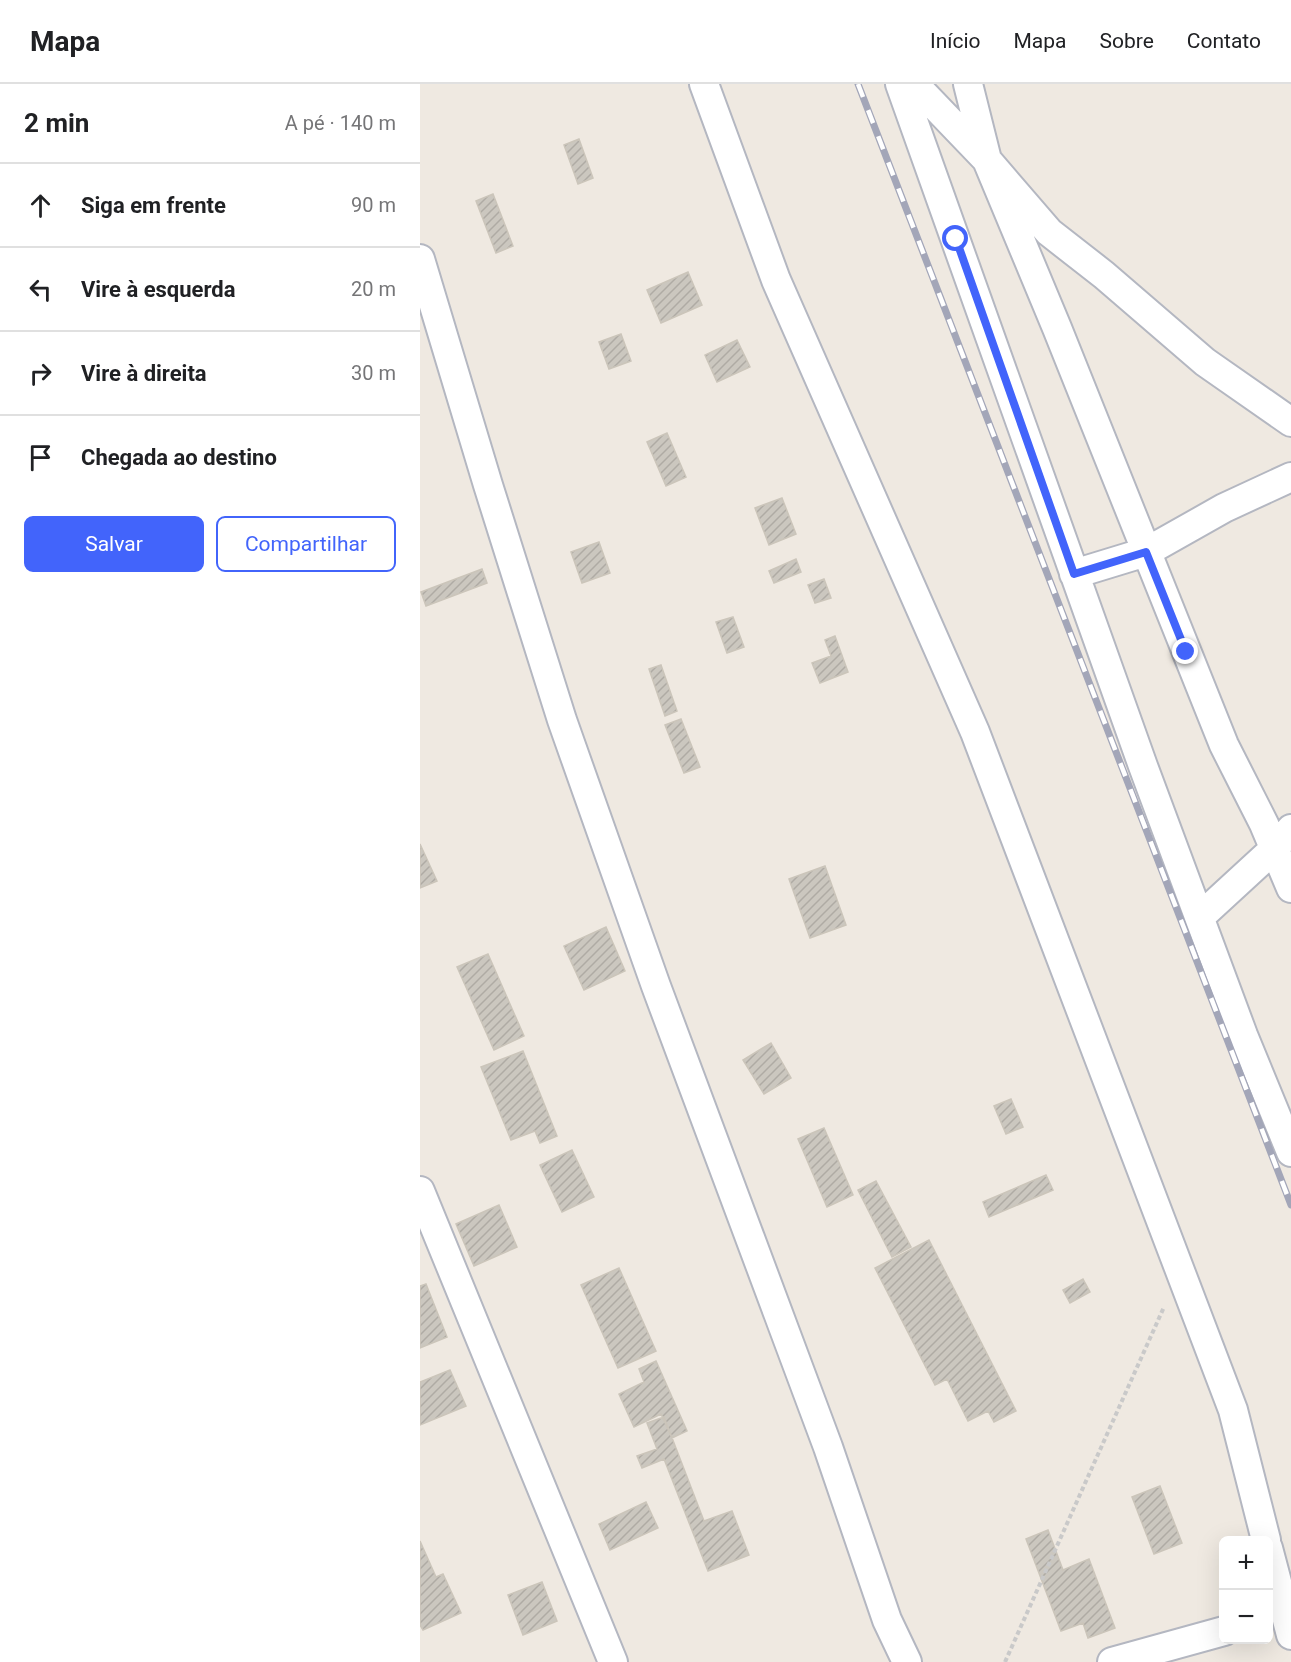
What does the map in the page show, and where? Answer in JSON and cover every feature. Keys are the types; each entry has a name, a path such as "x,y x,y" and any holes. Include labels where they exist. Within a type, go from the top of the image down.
{"street":[{"path":"704,84 776,280 975,732 1233,1410 1265,1536"},
{"path":"900,84 1074,574 1243,1035 1291,1152"},
{"path":"914,84 987,160 1049,232 1104,275 1205,362 1291,422"},
{"path":"968,84 987,160 1224,745 1283,839 1291,888"},
{"path":"420,259 562,720 656,986 828,1447 887,1620 908,1662"},
{"path":"1074,574 1146,552 1224,508 1291,477"},
{"path":"1200,917 1283,839"},
{"path":"420,1191 613,1662"},
{"path":"1273,1571 1282,1623"},
{"path":"1112,1662 1219,1632"}],"path":[{"path":"1005,1662 1180,1270"}],"building":[{"path":"579,139 593,178 578,184 564,145"},
{"path":"493,194 513,246 496,253 476,201"},
{"path":"688,272 702,305 661,323 647,290"},
{"path":"621,334 631,361 609,369 599,342"},
{"path":"737,340 750,367 717,382 705,355"},
{"path":"667,433 686,477 666,486 647,442"},
{"path":"782,498 796,534 769,545 755,508"},
{"path":"599,542 610,573 582,583 571,552"},
{"path":"796,559 801,572 774,583 769,571"},
{"path":"482,569 487,583 426,606 421,592"},
{"path":"824,579 831,598 815,603 808,585"},
{"path":"733,617 744,647 727,653 716,622"},
{"path":"835,636 848,672 820,683 812,663 831,656 825,640"},
{"path":"661,665 677,711 665,716 649,669"},
{"path":"681,719 700,767 684,773 665,725"},
{"path":"420,844 437,881 420,888"},
{"path":"825,866 846,925 810,938 789,879"},
{"path":"606,927 625,971 584,990 564,946"},
{"path":"488,954 524,1036 494,1050 457,967"},
{"path":"771,1043 791,1078 764,1094 743,1060"},
{"path":"523,1051 557,1136 540,1143 535,1131 511,1140 481,1067"},
{"path":"1011,1099 1023,1127 1006,1134 994,1106"},
{"path":"824,1128 853,1195 827,1207 798,1139"},
{"path":"572,1150 594,1197 562,1212 540,1165"},
{"path":"1046,1175 1053,1190 989,1217 983,1202"},
{"path":"876,1181 911,1247 892,1257 858,1190"},
{"path":"499,1205 517,1247 474,1266 456,1224"},
{"path":"929,1240 1016,1411 994,1422 988,1411 968,1421 947,1379 935,1385 875,1268"},
{"path":"619,1268 656,1351 618,1368 581,1285"},
{"path":"1083,1279 1090,1292 1070,1303 1063,1290"},
{"path":"426,1284 447,1337 420,1348 420,1286"},
{"path":"656,1361 687,1431 672,1438 661,1414 634,1427 619,1394 644,1382 639,1369"},
{"path":"450,1370 466,1406 420,1425 420,1382"},
{"path":"664,1417 704,1521 732,1511 749,1555 708,1571 664,1459 642,1468 637,1456 657,1449 647,1423"},
{"path":"1160,1486 1182,1543 1154,1554 1132,1497"},
{"path":"646,1502 658,1528 610,1550 599,1524"},
{"path":"1048,1530 1063,1570 1089,1559 1115,1628 1088,1638 1083,1623 1061,1631 1026,1539"},
{"path":"420,1541 436,1577 443,1574 461,1613 423,1630 420,1625"},
{"path":"542,1582 557,1621 523,1635 508,1595"}],"railway":[{"path":"858,84 1291,1205"}],"route":[{"path":"956,239 1074,574 1146,552 1186,652"}]}
